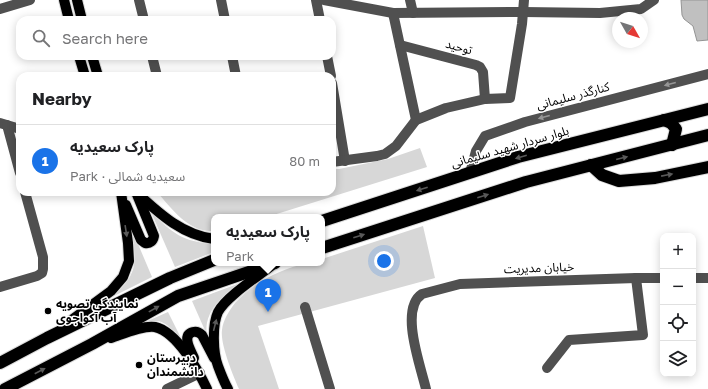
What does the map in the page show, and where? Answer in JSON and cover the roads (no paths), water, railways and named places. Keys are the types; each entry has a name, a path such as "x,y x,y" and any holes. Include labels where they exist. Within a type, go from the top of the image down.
{"highway":[{"name":"بلوار سردار شهید سلیمانی","path":"325,220 518,157 708,108"},
{"path":"664,120 671,123 676,129 672,144"},
{"path":"325,247 526,182 708,135"},
{"path":"591,165 602,175 620,181 655,178 708,167"},
{"path":"0,362 170,278 211,261"},
{"path":"5,389 92,344 178,296 265,266"}],"main road":[{"path":"64,0 68,16"},
{"path":"77,0 81,16"},
{"path":"80,60 84,72"},
{"path":"93,60 97,72"},
{"path":"46,338 111,291 123,277 129,261 121,196"},
{"path":"122,196 141,240 145,243 149,243 153,240 154,236 138,196"},
{"path":"140,196 161,215 176,225 186,231 204,238 211,239"},
{"path":"217,365 213,331 218,312 229,299 270,266"},
{"path":"92,344 142,328 154,327 165,330 179,344 200,373"},
{"path":"207,389 187,340 188,335 193,332 198,332 202,335 228,389"}],"street":[{"path":"0,9 30,0"},
{"path":"139,0 143,16"},
{"path":"222,0 224,16"},
{"path":"316,0 319,16"},
{"path":"324,0 339,1 394,14 606,12 641,9 654,0"},
{"path":"410,0 413,13"},
{"path":"336,162 385,154 396,146 416,120 446,108 485,99 510,98 522,24 524,0"},
{"path":"394,14 416,120"},
{"name":"توحید","path":"400,45 480,67 483,72 485,99"},
{"path":"153,60 156,72"},
{"path":"233,60 235,72"},
{"path":"328,60 330,72"},
{"name":"کنارگذر سلیمانی","path":"470,173 476,151 485,136 525,122 708,74"},
{"path":"336,107 345,161"},
{"path":"4,124 16,128"},
{"path":"4,124 16,161"},
{"path":"0,287 39,276 44,269 43,257 26,196"},
{"path":"547,368 568,340 643,335 636,278"},
{"name":"خیابان مدیریت","path":"426,389 411,321 418,296 422,294 460,284 660,278"},
{"path":"696,278 708,278"},
{"path":"305,307 330,389"},
{"path":"167,389 200,373"}],"place":[{"name":"نمایندگی تصویه آب آکواجوی","path":"48,311"},
{"name":"پارک سعیدیه","path":"268,312"},
{"name":"دبیرستان دانشمندان","path":"139,365"}]}
